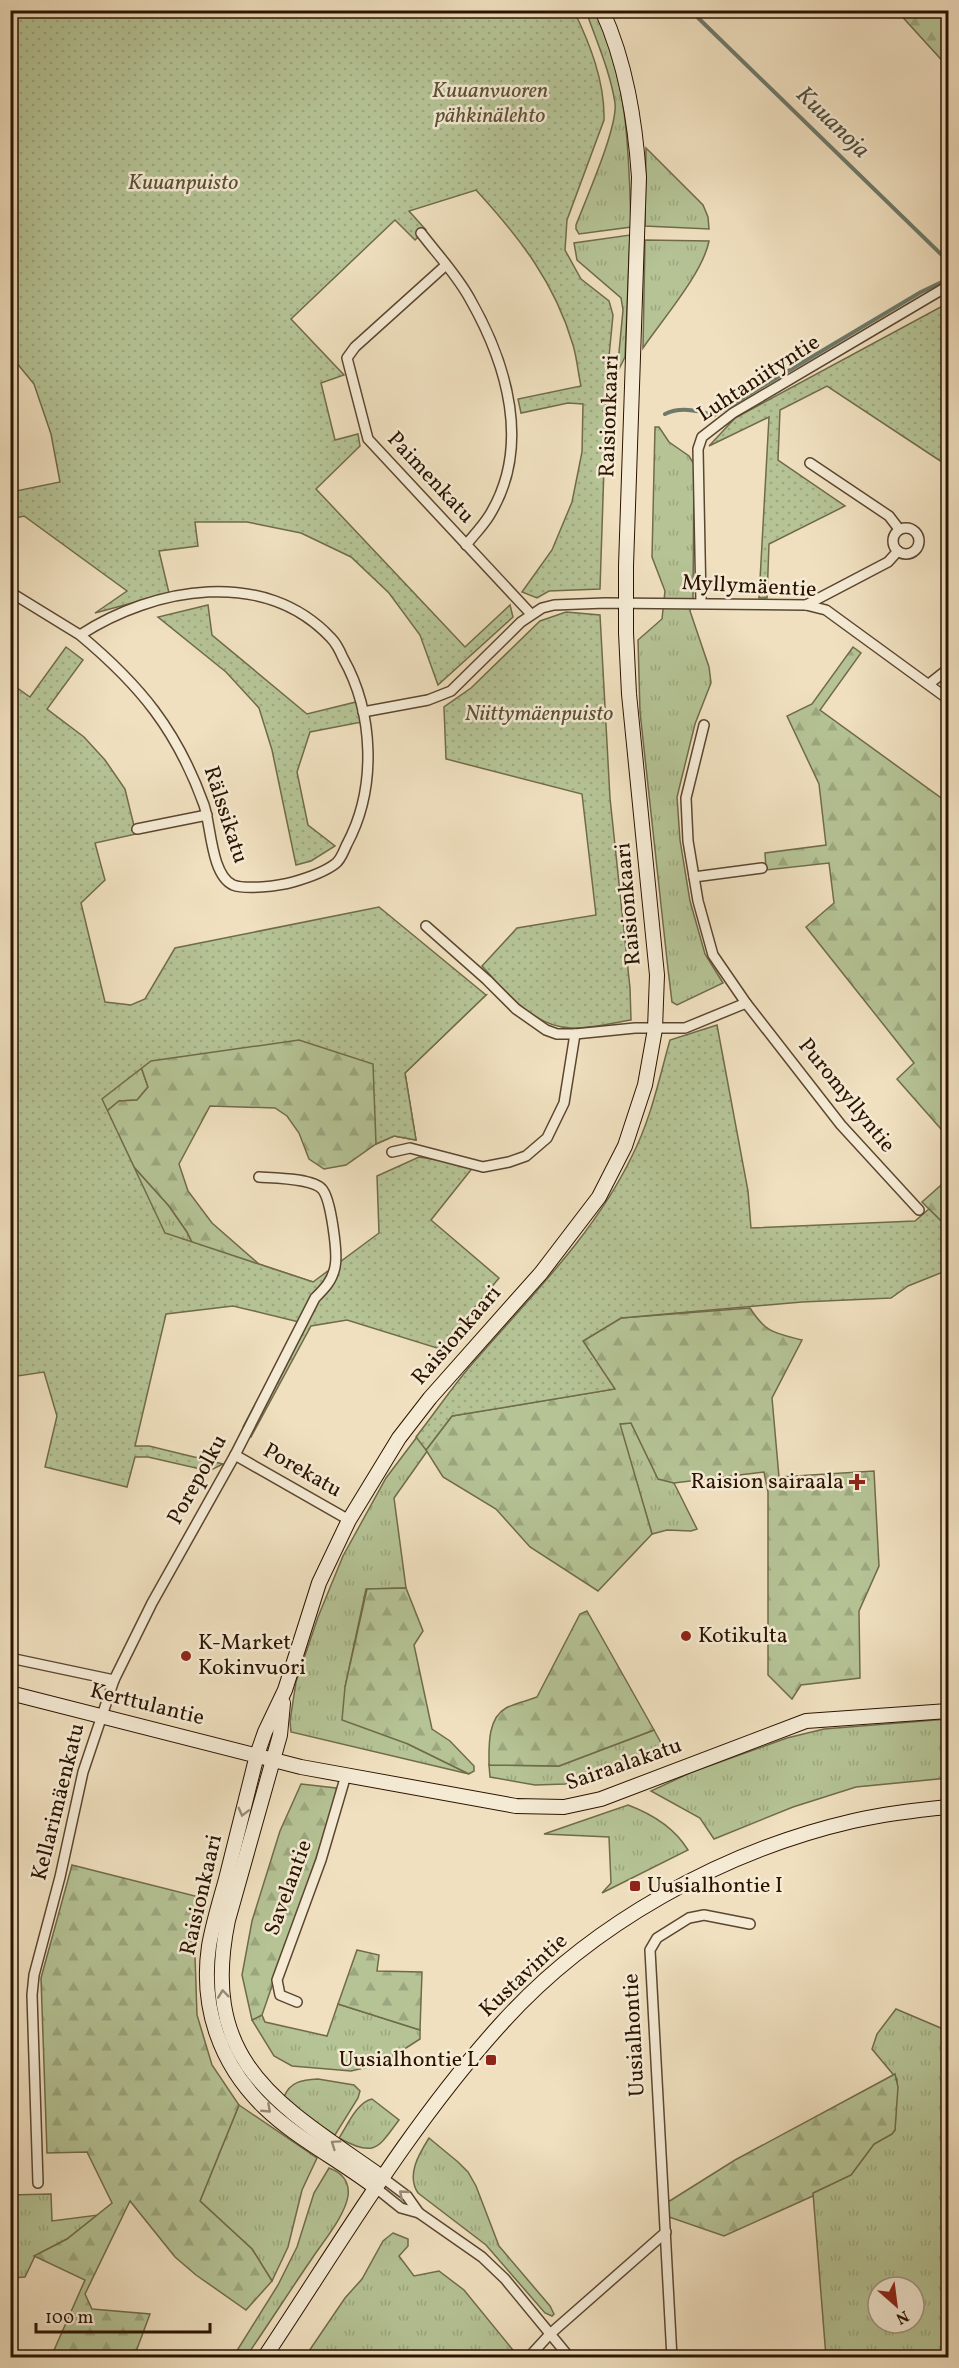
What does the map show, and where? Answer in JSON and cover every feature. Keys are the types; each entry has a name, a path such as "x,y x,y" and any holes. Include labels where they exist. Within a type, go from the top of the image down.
{"main road":[{"name":"Raisionkaari","path":"379,2183 265,2108 252,2095 230,2064 215,2035 207,1994 209,1947 257,1755 285,1690 319,1583 349,1520 399,1438 430,1398 541,1273 598,1197 620,1156 645,1085 655,1029 657,975 654,926 629,694 626,603 639,177 630,102 622,67 602,10"},
{"name":"Raisionkaari","path":"285,1690 280,1735 222,1948 223,2001 228,2021 243,2058 256,2078 290,2112 379,2183"},
{"name":"Kerttulantie","path":"10,1693 273,1759"},
{"name":"Sairaalakatu","path":"273,1759 346,1775 516,1806 564,1807 582,1804 632,1788 806,1721 948,1711"},
{"name":"Kustavintie","path":"264,2358 379,2183 456,2078 503,2021 573,1957 647,1905 718,1867 761,1849 853,1821 948,1807"}],"street":[{"name":"Paimenkatu","path":"421,233 469,298 502,369 511,408 512,433 505,478 488,517 466,545"},
{"name":"Paimenkatu","path":"446,265 355,347 347,358 368,439 531,614"},
{"name":"Luhtaniityntie","path":"701,603 698,449 702,436 733,413 948,286"},
{"path":"810,463 889,516 899,529"},
{"path":"907,527 914,530 919,541 916,549 909,554 898,551 893,540 899,529 907,527"},
{"path":"806,605 888,562 898,551"},
{"name":"Rälssikatu","path":"10,592 80,635 118,667 171,734 191,770 207,816 221,874 233,885 257,887 285,884 311,876 337,863 355,830 366,790 368,747 363,712 351,672 333,639 309,618 278,601 240,592 201,591 156,601 96,625 80,635"},
{"name":"Myllymäentie","path":"531,614 554,605 626,603 806,605 826,609 948,699"},
{"path":"363,712 428,700 451,691 531,614"},
{"path":"929,684 948,669"},
{"name":"Puromyllyntie","path":"704,725 686,798 688,841 698,901 713,955 746,1003 841,1125 919,1210"},
{"path":"137,829 207,816"},
{"path":"694,877 762,868"},
{"path":"426,926 516,1009 534,1023 557,1034 635,1028 685,1028 746,1003"},
{"path":"392,1152 410,1148 483,1167 526,1156 547,1138 564,1103 575,1034"},
{"name":"Porepolku","path":"101,1715 114,1680 152,1603 235,1455 315,1298 330,1283 336,1265 328,1200 322,1188 310,1182 259,1177"},
{"name":"Porekatu","path":"235,1455 349,1520"},
{"path":"10,1658 114,1680"},
{"name":"Kellarimäenkatu","path":"38,2183 32,1995 34,1975 60,1877 84,1772 101,1715"},
{"name":"Savelantie","path":"297,2002 280,1995 277,1980 321,1860 346,1775"},
{"name":"Uusialhontie","path":"672,2358 650,1950 657,1938 689,1918 704,1915 750,1924"},
{"path":"379,2183 407,2196 419,2213 482,2257 505,2279 570,2358"},
{"path":"528,2358 550,2334 666,2232"}],"green space":[{"name":"Kuuanpuisto","path":"10,11 574,11 595,64 604,106 604,120 567,220 565,250 581,279 609,301 613,315 607,377 600,589 549,591 537,598 522,592 552,550 572,502 582,452 583,404 568,403 521,413 518,399 581,386 573,345 546,281 521,244 476,190 409,211 426,230 415,240 395,220 291,319 344,375 321,383 335,440 358,434 360,446 316,489 465,647 510,605 513,617 438,685 420,635 389,593 351,557 301,533 247,522 195,522 198,546 159,551 169,593 95,613 127,591 24,516 11,519 11,492 60,482 51,434 34,384 11,356"},
{"path":"586,11 595,11 606,37 620,90 625,117 631,227 579,234 576,225 607,145 615,114 613,91"},
{"path":"897,11 948,11 948,67"},
{"path":"646,148 703,205 708,217 709,229 645,226"},
{"path":"630,235 625,357 617,373 623,310 621,298 577,260 574,243"},
{"path":"645,240 709,241 699,267 690,282 643,348"},
{"path":"948,303 948,466 827,386 780,410 778,460 845,506 769,544 767,598 759,598 769,417 709,446 735,418"},
{"path":"655,427 659,427 669,442 689,456 694,464 693,602 690,611 709,667 711,683 695,724 677,797 680,840 690,901 705,954 723,983 677,1005 672,1002 640,712 638,640 662,619 665,591 652,557"},
{"path":"208,605 212,635 307,714 356,702 362,722 310,732 297,772 308,825 335,846 311,861 296,865 272,750 259,708 226,672 158,617"},
{"name":"Niittymäenpuisto","path":"566,612 600,615 610,798 630,988 631,1020 578,1028 557,1026 532,1015 510,996 482,966 517,928 596,915 582,794 446,759 444,707 471,688 540,621"},
{"path":"66,647 83,660 47,709 84,737 105,760 125,789 136,834 95,843 105,880 81,903 105,1002 131,1005 145,999 175,948 379,907 486,995 405,1073 416,1140 394,1136 376,1144 373,1064 299,1040 151,1061 102,1099 165,1233 313,1282 379,1233 377,1176 419,1157 474,1166 431,1220 499,1278 440,1349 347,1320 311,1326 251,1437 243,1427 299,1322 233,1306 166,1314 135,1446 149,1446 223,1464 209,1471 148,1457 135,1457 127,1487 45,1467 57,1416 44,1372 11,1377 10,683 30,697"},
{"path":"853,647 861,653 820,710 948,803 948,1137 897,1079 914,1063 806,927 834,903 829,863 766,870 765,853 826,845 819,784 787,716 812,704"},
{"path":"486,995 405,1073 416,1140 394,1136 376,1144 346,1165 324,1169 309,1159 299,1133 287,1116 275,1108 210,1106 179,1164 188,1191 212,1223 259,1264 313,1282 202,1263 187,1232 169,1206 134,1167 107,1111 119,1101 137,1100 148,1087 138,1058"},
{"path":"717,1025 748,1191 751,1228 915,1221 929,1209 942,1222 948,1222 948,1270 908,1286 891,1298 802,1302 621,1318 583,1341 615,1389 452,1416 426,1450 416,1437 465,1373 559,1265 599,1213 617,1185 644,1128 670,1040"},
{"path":"138,1058 148,1087 137,1100 119,1101 107,1111 134,1167 169,1206 187,1232 202,1263 176,1261 95,1091"},
{"path":"948,1179 948,1222 942,1222 922,1202"},
{"path":"750,1308 761,1323 772,1331 802,1340 772,1398 779,1477 874,1471 879,1566 859,1611 860,1678 801,1685 792,1699 768,1675 768,1492 764,1472 674,1483 658,1479 631,1423 620,1424 652,1534 598,1591 530,1547 496,1509 443,1477 426,1450 452,1416 614,1389 583,1341 621,1318"},
{"path":"505,1328 452,1416 394,1498 406,1588 366,1589 345,1687 408,1744 469,1774 291,1732 290,1721 296,1682 318,1617 343,1556 386,1478 469,1368"},
{"path":"631,1423 658,1478 674,1483 697,1529 667,1530 652,1534 619,1424"},
{"path":"406,1588 423,1631 414,1645 432,1729 450,1741 474,1766 474,1771 469,1774 408,1744 342,1720 345,1687 367,1589"},
{"path":"587,1611 654,1730 559,1766 489,1765 490,1734 495,1719 506,1708 537,1697 580,1614"},
{"path":"948,1719 948,1778 856,1787 793,1807 714,1839 700,1818 651,1791 692,1772 787,1738 824,1729"},
{"path":"654,1730 666,1752 597,1779 565,1784 535,1785 490,1777 489,1765 559,1766"},
{"path":"301,1784 336,1788 338,1795 262,2015 252,2020 242,1975 252,1921 280,1831"},
{"path":"628,1805 662,1822 688,1850 602,1893 611,1883 609,1837 544,1834"},
{"path":"72,1865 203,1898 195,1957 197,2015 212,2065 239,2105 200,2201 252,2249 272,2281 246,2310 196,2275 175,2257 130,2201 85,2294 92,2309 150,2314 134,2357 51,2357 85,2280 34,2256 67,2239 112,2203 87,2152 47,2153 41,1978"},
{"path":"357,1950 379,1955 377,1971 422,1972 420,2030 338,2004"},
{"path":"338,2004 420,2030 420,2039 381,2064 351,2071 292,2066 274,2056 252,2020 262,2015 265,2022 327,2036"},
{"path":"896,2009 948,2031 948,2357 826,2357 813,2193 851,2175 874,2144 895,2130 897,2079 872,2049 877,2034"},
{"path":"895,2074 898,2087 895,2130 874,2144 851,2175 813,2193 813,2196 724,2236 669,2217 668,2202 735,2160"},
{"path":"318,2079 354,2085 360,2091 335,2135 296,2109 284,2097 293,2085"},
{"path":"372,2099 399,2120 386,2137 375,2147 368,2148 361,2148 339,2138 357,2109"},
{"path":"239,2105 317,2158 302,2190 288,2247 272,2281 252,2249 200,2201"},
{"path":"429,2138 468,2172 476,2186 499,2246 550,2306 554,2314 552,2316 545,2313 486,2245 418,2193 413,2179 415,2165"},
{"path":"329,2168 341,2175 348,2186 348,2196 342,2212 246,2357 233,2357 278,2285 297,2247 314,2193"},
{"path":"51,2194 52,2221 98,2215 67,2239 35,2256 25,2277 11,2278 10,2195"},
{"path":"393,2233 408,2239 408,2246 399,2256 414,2276 439,2271 464,2290 517,2355 516,2357 321,2358 309,2351 345,2298 362,2279 383,2241"}],"waterway":[{"name":"Kuuanoja","path":"690,10 948,261"},
{"path":"665,414 683,410 714,415 921,292 948,279"}],"place":[{"name":"Raision sairaala","path":"857,1482"},
{"name":"Kotikulta","path":"686,1636"},
{"name":"K-Market Kokinvuori","path":"186,1656"},
{"name":"Uusialhontie I","path":"635,1886"},
{"name":"Uusialhontie L","path":"491,2060"}],"park label":[{"name":"Kuuanvuoren pähkinälehto","path":"490,104"}]}
